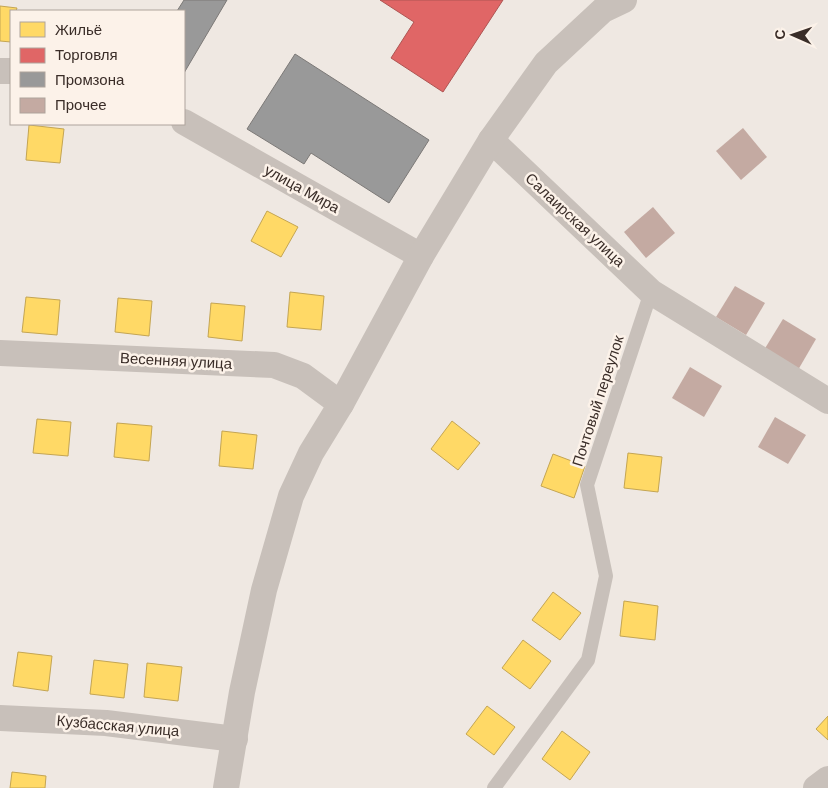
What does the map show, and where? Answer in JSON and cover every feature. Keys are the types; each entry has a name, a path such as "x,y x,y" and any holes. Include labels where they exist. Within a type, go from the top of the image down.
{"street":[{"path":"226,788 242,692 264,590 291,496 311,453 341,404 421,256 491,140 546,63 603,10 624,0"},
{"name":"улица Мира","path":"185,123 421,256"},
{"name":"Салаирская улица","path":"491,140 651,292 828,401"},
{"name":"Весенняя улица","path":"0,353 274,365 303,376 341,404"},
{"name":"Кузбасская улица","path":"0,718 106,723 235,739"},
{"path":"816,788 828,779"}],"lane":[{"name":"Почтовый переулок","path":"494,788 588,660 606,576 587,485 651,292"}],"building: Жильё":[{"path":"0,6 17,8 16,10 10,10 10,42 0,41"},
{"path":"29,125 64,129 60,163 26,160"},
{"path":"267,211 298,227 281,257 251,241"},
{"path":"290,292 324,296 321,330 287,327"},
{"path":"26,297 60,300 57,335 22,332"},
{"path":"118,298 152,301 149,336 115,332"},
{"path":"211,303 245,306 242,341 208,337"},
{"path":"37,419 71,422 68,456 33,453"},
{"path":"452,421 480,443 458,470 431,449"},
{"path":"117,423 152,426 149,461 114,457"},
{"path":"222,431 257,435 253,469 219,466"},
{"path":"628,453 662,457 658,492 624,488"},
{"path":"553,454 585,466 574,498 541,486"},
{"path":"553,592 581,613 560,640 532,620"},
{"path":"624,601 658,606 655,640 620,636"},
{"path":"523,640 551,661 530,689 502,668"},
{"path":"18,652 52,656 48,691 13,686"},
{"path":"94,660 128,664 124,698 90,694"},
{"path":"147,663 182,667 178,701 144,697"},
{"path":"487,706 515,727 494,755 466,734"},
{"path":"828,716 828,740 816,729"},
{"path":"562,731 590,752 570,780 542,759"},
{"path":"12,772 46,776 45,788 10,788"}],"building: Торговля":[{"path":"380,0 503,0 443,92 391,58 414,22"}],"building: Промзона":[{"path":"184,0 227,0 185,71 185,10 178,10"},
{"path":"295,54 429,140 389,203 311,153 304,164 247,129"}],"building: Прочее":[{"path":"743,128 767,157 741,180 716,151"},
{"path":"653,207 675,233 646,258 624,232"},
{"path":"735,286 765,303 746,335 716,317"},
{"path":"783,319 816,339 798,370 764,350"},
{"path":"690,367 722,386 704,417 672,398"},
{"path":"775,417 806,435 788,464 758,447"}]}
